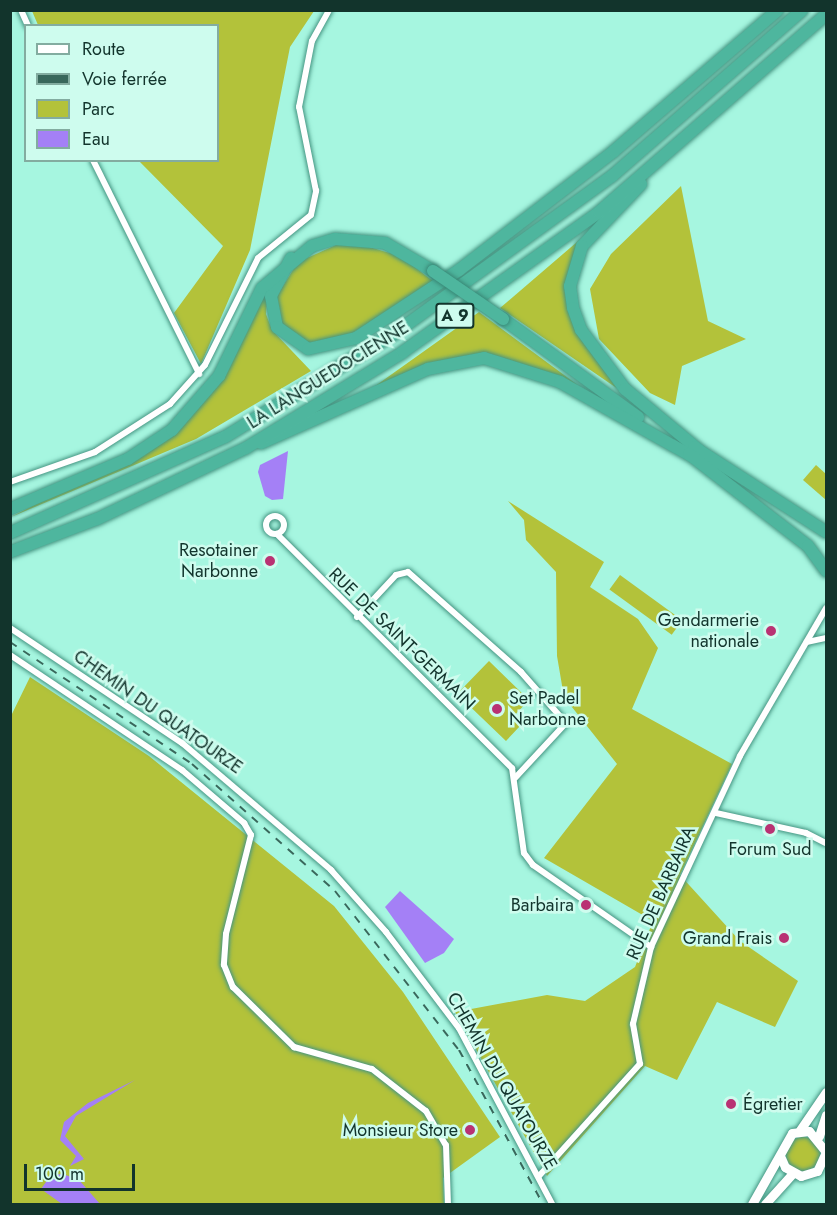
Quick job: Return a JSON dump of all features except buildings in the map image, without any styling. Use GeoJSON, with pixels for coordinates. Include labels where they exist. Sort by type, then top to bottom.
{"type":"FeatureCollection","features":[{"type":"Feature","properties":{"kind":"highway"},"geometry":{"type":"LineString","coordinates":[[291,258],[271,296],[277,327],[308,349],[356,338],[459,270],[614,151],[778,10]]}},
{"type":"Feature","properties":{"kind":"highway","name":"LA LANGUEDOCIENNE"},"geometry":{"type":"LineString","coordinates":[[10,533],[225,437],[396,333],[612,176],[802,10]]}},
{"type":"Feature","properties":{"kind":"highway","name":"LA LANGUEDOCIENNE"},"geometry":{"type":"LineString","coordinates":[[10,552],[97,519],[246,448],[468,308],[653,168],[826,15]]}},
{"type":"Feature","properties":{"kind":"highway"},"geometry":{"type":"LineString","coordinates":[[653,168],[582,246],[570,286],[573,308],[587,340],[625,389],[697,454],[808,546],[826,571]]}},
{"type":"Feature","properties":{"kind":"highway"},"geometry":{"type":"LineString","coordinates":[[10,509],[128,459],[172,430],[219,376],[262,288],[291,258],[335,239],[360,238],[403,250],[618,402],[697,454],[826,532]]}},
{"type":"Feature","properties":{"kind":"highway"},"geometry":{"type":"LineString","coordinates":[[246,448],[282,438],[428,369],[484,358],[539,373],[697,454]]}},
{"type":"Feature","properties":{"kind":"main road"},"geometry":{"type":"LineString","coordinates":[[752,1204],[780,1156],[787,1137],[800,1130],[826,1092]]}},
{"type":"Feature","properties":{"kind":"main road"},"geometry":{"type":"LineString","coordinates":[[780,1156],[793,1173],[812,1174],[824,1167],[826,1152],[819,1136],[826,1115]]}},
{"type":"Feature","properties":{"kind":"main road"},"geometry":{"type":"LineString","coordinates":[[800,1130],[819,1136]]}},
{"type":"Feature","properties":{"kind":"main road"},"geometry":{"type":"LineString","coordinates":[[765,1204],[793,1173]]}},
{"type":"Feature","properties":{"kind":"street"},"geometry":{"type":"LineString","coordinates":[[21,10],[27,24]]}},
{"type":"Feature","properties":{"kind":"street"},"geometry":{"type":"LineString","coordinates":[[10,482],[95,452],[137,428],[199,374],[258,258],[311,215],[315,204],[299,107],[312,41],[329,10]]}},
{"type":"Feature","properties":{"kind":"street"},"geometry":{"type":"LineString","coordinates":[[94,162],[199,374]]}},
{"type":"Feature","properties":{"kind":"street","name":"RUE DE SAINT-GERMAIN"},"geometry":{"type":"LineString","coordinates":[[277,534],[357,616],[506,760],[515,778],[524,853],[533,865],[651,947]]}},
{"type":"Feature","properties":{"kind":"street"},"geometry":{"type":"LineString","coordinates":[[357,616],[396,575],[408,572],[521,672],[566,723],[515,778]]}},
{"type":"Feature","properties":{"kind":"street","name":"RUE DE BARBAIRA"},"geometry":{"type":"LineString","coordinates":[[539,1176],[640,1064],[633,1024],[651,947],[716,813],[740,756],[826,608]]}},
{"type":"Feature","properties":{"kind":"street","name":"CHEMIN DU QUATOURZE"},"geometry":{"type":"LineString","coordinates":[[10,628],[182,743],[330,870],[386,932],[459,1028],[552,1204]]}},
{"type":"Feature","properties":{"kind":"street"},"geometry":{"type":"LineString","coordinates":[[807,642],[826,638]]}},
{"type":"Feature","properties":{"kind":"street"},"geometry":{"type":"LineString","coordinates":[[10,656],[182,770],[244,823],[251,835],[226,934],[224,966],[233,987],[294,1047],[372,1069],[426,1111],[446,1145],[448,1204]]}},
{"type":"Feature","properties":{"kind":"street"},"geometry":{"type":"LineString","coordinates":[[716,813],[806,833],[826,843]]}},
{"type":"Feature","properties":{"kind":"green space"},"geometry":{"type":"Polygon","coordinates":[[[32,11],[314,11],[290,47],[250,250],[201,364],[174,313],[223,246],[140,162],[219,162],[219,24],[38,24],[32,11]]]}},
{"type":"Feature","properties":{"kind":"green space"},"geometry":{"type":"Polygon","coordinates":[[[681,186],[708,321],[746,339],[682,366],[675,405],[650,393],[599,339],[590,289],[611,254],[681,186]]]}},
{"type":"Feature","properties":{"kind":"green space"},"geometry":{"type":"Polygon","coordinates":[[[584,236],[569,309],[618,389],[500,308],[584,236]]]}},
{"type":"Feature","properties":{"kind":"green space"},"geometry":{"type":"Polygon","coordinates":[[[359,244],[400,256],[433,281],[354,334],[309,344],[281,325],[276,297],[298,262],[336,245],[359,244]]]}},
{"type":"Feature","properties":{"kind":"green space"},"geometry":{"type":"Polygon","coordinates":[[[268,285],[266,314],[272,330],[311,371],[196,439],[11,517],[174,433],[222,378],[268,285]]]}},
{"type":"Feature","properties":{"kind":"green space"},"geometry":{"type":"Polygon","coordinates":[[[479,312],[579,386],[497,356],[371,389],[479,312]]]}},
{"type":"Feature","properties":{"kind":"green space"},"geometry":{"type":"Polygon","coordinates":[[[816,465],[826,474],[826,500],[803,480],[816,465]]]}},
{"type":"Feature","properties":{"kind":"green space"},"geometry":{"type":"Polygon","coordinates":[[[508,501],[604,562],[590,587],[638,619],[658,648],[632,709],[732,764],[680,875],[740,941],[798,981],[775,1027],[717,1002],[677,1080],[645,1066],[547,1176],[455,1012],[547,995],[585,1001],[635,967],[653,921],[544,858],[617,764],[564,697],[557,656],[556,572],[526,540],[524,520],[508,501]]]}},
{"type":"Feature","properties":{"kind":"green space"},"geometry":{"type":"Polygon","coordinates":[[[620,575],[682,620],[672,635],[609,590],[620,575]]]}},
{"type":"Feature","properties":{"kind":"green space","name":"Set Padel Narbonne"},"geometry":{"type":"Polygon","coordinates":[[[489,661],[529,700],[512,718],[520,726],[506,741],[457,694],[489,661]]]}},
{"type":"Feature","properties":{"kind":"green space"},"geometry":{"type":"Polygon","coordinates":[[[30,677],[149,756],[334,906],[403,992],[500,1137],[443,1178],[444,1204],[11,1204],[10,718],[30,677]]]}},
{"type":"Feature","properties":{"kind":"green space"},"geometry":{"type":"Polygon","coordinates":[[[803,1137],[815,1142],[820,1154],[815,1166],[803,1171],[791,1166],[786,1154],[791,1142],[803,1137]]]}},
{"type":"Feature","properties":{"kind":"water"},"geometry":{"type":"Polygon","coordinates":[[[288,451],[283,499],[272,500],[265,496],[258,472],[260,465],[288,451]]]}},
{"type":"Feature","properties":{"kind":"water"},"geometry":{"type":"Polygon","coordinates":[[[400,891],[454,939],[444,953],[425,963],[385,907],[400,891]]]}},
{"type":"Feature","properties":{"kind":"water"},"geometry":{"type":"Polygon","coordinates":[[[135,1080],[76,1116],[65,1136],[84,1159],[70,1166],[76,1156],[60,1140],[64,1122],[88,1103],[135,1080]]]}},
{"type":"Feature","properties":{"kind":"water"},"geometry":{"type":"Polygon","coordinates":[[[63,1174],[79,1180],[100,1204],[62,1204],[41,1189],[51,1175],[63,1174]]]}},
{"type":"Feature","properties":{"kind":"railway"},"geometry":{"type":"LineString","coordinates":[[10,642],[192,764],[335,891],[459,1050],[543,1204]]}},
{"type":"Feature","properties":{"kind":"place","name":"Resotainer Narbonne"},"geometry":{"type":"Point","coordinates":[270,561]}},
{"type":"Feature","properties":{"kind":"place","name":"Gendarmerie nationale"},"geometry":{"type":"Point","coordinates":[771,631]}},
{"type":"Feature","properties":{"kind":"place","name":"Set Padel Narbonne"},"geometry":{"type":"Point","coordinates":[497,709]}},
{"type":"Feature","properties":{"kind":"place","name":"Forum Sud"},"geometry":{"type":"Point","coordinates":[770,829]}},
{"type":"Feature","properties":{"kind":"place","name":"Barbaira"},"geometry":{"type":"Point","coordinates":[586,905]}},
{"type":"Feature","properties":{"kind":"place","name":"Grand Frais"},"geometry":{"type":"Point","coordinates":[784,938]}},
{"type":"Feature","properties":{"kind":"place","name":"Égretier"},"geometry":{"type":"Point","coordinates":[731,1104]}},
{"type":"Feature","properties":{"kind":"place","name":"Monsieur Store"},"geometry":{"type":"Point","coordinates":[470,1130]}}]}
